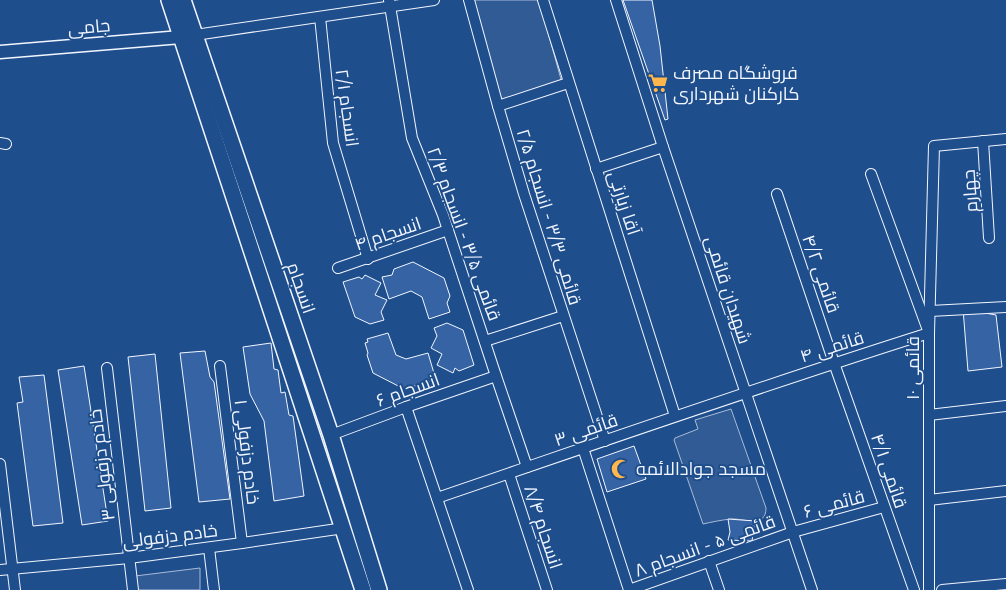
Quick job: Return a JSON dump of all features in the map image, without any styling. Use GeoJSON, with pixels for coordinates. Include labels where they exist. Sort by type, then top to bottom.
{"type":"FeatureCollection","features":[{"type":"Feature","properties":{"kind":"main road","name":"انسجام"},"geometry":{"type":"LineString","coordinates":[[169,0],[188,36],[331,435],[379,590]]}},
{"type":"Feature","properties":{"kind":"main road","name":"انسجام"},"geometry":{"type":"LineString","coordinates":[[183,0],[188,36],[364,590]]}},
{"type":"Feature","properties":{"kind":"street"},"geometry":{"type":"LineString","coordinates":[[188,36],[320,18],[389,3],[434,0]]}},
{"type":"Feature","properties":{"kind":"street","name":"قائمی ۳/۳ - انسجام ۲/۵"},"geometry":{"type":"LineString","coordinates":[[469,0],[524,194],[604,441]]}},
{"type":"Feature","properties":{"kind":"street","name":"آقا زیارتی"},"geometry":{"type":"LineString","coordinates":[[542,0],[675,416]]}},
{"type":"Feature","properties":{"kind":"street","name":"شهیدان قائمی"},"geometry":{"type":"LineString","coordinates":[[616,0],[663,147],[812,590]]}},
{"type":"Feature","properties":{"kind":"street","name":"قائمی ۳/۵ - انسجام ۲/۳"},"geometry":{"type":"LineString","coordinates":[[389,3],[412,138],[444,215],[527,467]]}},
{"type":"Feature","properties":{"kind":"street","name":"انسجام ۲/۱"},"geometry":{"type":"LineString","coordinates":[[320,18],[333,143],[368,259]]}},
{"type":"Feature","properties":{"kind":"street","name":"جامی"},"geometry":{"type":"LineString","coordinates":[[0,52],[188,36]]}},
{"type":"Feature","properties":{"kind":"street"},"geometry":{"type":"LineString","coordinates":[[498,106],[568,83]]}},
{"type":"Feature","properties":{"kind":"street"},"geometry":{"type":"LineString","coordinates":[[983,141],[1006,139]]}},
{"type":"Feature","properties":{"kind":"street","name":"قائمی ۱۰"},"geometry":{"type":"LineString","coordinates":[[929,590],[929,333],[934,146],[983,141]]}},
{"type":"Feature","properties":{"kind":"street","name":"چهارم"},"geometry":{"type":"LineString","coordinates":[[983,141],[989,238]]}},
{"type":"Feature","properties":{"kind":"street"},"geometry":{"type":"LineString","coordinates":[[596,168],[663,147]]}},
{"type":"Feature","properties":{"kind":"street"},"geometry":{"type":"LineString","coordinates":[[871,174],[929,333]]}},
{"type":"Feature","properties":{"kind":"street","name":"قائمی ۴/۲"},"geometry":{"type":"LineString","coordinates":[[777,194],[834,363]]}},
{"type":"Feature","properties":{"kind":"street","name":"انسجام ۴"},"geometry":{"type":"LineString","coordinates":[[338,268],[448,230]]}},
{"type":"Feature","properties":{"kind":"street"},"geometry":{"type":"LineString","coordinates":[[930,311],[1006,307]]}},
{"type":"Feature","properties":{"kind":"street"},"geometry":{"type":"LineString","coordinates":[[485,341],[563,316]]}},
{"type":"Feature","properties":{"kind":"street","name":"قائمی ۴"},"geometry":{"type":"LineString","coordinates":[[745,393],[929,333]]}},
{"type":"Feature","properties":{"kind":"street","name":"قائمی ۴/۱"},"geometry":{"type":"LineString","coordinates":[[834,363],[914,590]]}},
{"type":"Feature","properties":{"kind":"street","name":"خادم دزفولی ۱"},"geometry":{"type":"LineString","coordinates":[[220,366],[242,543]]}},
{"type":"Feature","properties":{"kind":"street","name":"خادم دزفولی ۳"},"geometry":{"type":"LineString","coordinates":[[107,368],[133,590]]}},
{"type":"Feature","properties":{"kind":"street","name":"انسجام ۶"},"geometry":{"type":"LineString","coordinates":[[331,435],[496,376]]}},
{"type":"Feature","properties":{"kind":"street","name":"قائمی ۳"},"geometry":{"type":"LineString","coordinates":[[437,498],[745,393]]}},
{"type":"Feature","properties":{"kind":"street"},"geometry":{"type":"LineString","coordinates":[[929,415],[1006,406]]}},
{"type":"Feature","properties":{"kind":"street"},"geometry":{"type":"LineString","coordinates":[[406,407],[468,590]]}},
{"type":"Feature","properties":{"kind":"street"},"geometry":{"type":"LineString","coordinates":[[583,448],[629,590]]}},
{"type":"Feature","properties":{"kind":"street"},"geometry":{"type":"LineString","coordinates":[[0,464],[15,590]]}},
{"type":"Feature","properties":{"kind":"street","name":"انسجام ۸/۴"},"geometry":{"type":"LineString","coordinates":[[509,474],[547,590]]}},
{"type":"Feature","properties":{"kind":"street"},"geometry":{"type":"LineString","coordinates":[[929,500],[1006,490]]}},
{"type":"Feature","properties":{"kind":"street","name":"قائمی ۶"},"geometry":{"type":"LineString","coordinates":[[793,532],[884,507]]}},
{"type":"Feature","properties":{"kind":"street","name":"خادم دزفولی"},"geometry":{"type":"LineString","coordinates":[[0,570],[129,558],[344,528]]}},
{"type":"Feature","properties":{"kind":"street","name":"قائمی ۵ - انسجام ۸"},"geometry":{"type":"LineString","coordinates":[[629,590],[793,532]]}},
{"type":"Feature","properties":{"kind":"street"},"geometry":{"type":"LineString","coordinates":[[209,548],[214,590]]}},
{"type":"Feature","properties":{"kind":"street"},"geometry":{"type":"LineString","coordinates":[[709,561],[719,590]]}},
{"type":"Feature","properties":{"kind":"street"},"geometry":{"type":"LineString","coordinates":[[942,590],[1006,584]]}},
{"type":"Feature","properties":{"kind":"shaded area"},"geometry":{"type":"Polygon","coordinates":[[[473,0],[539,0],[562,83],[501,100],[473,0]]]}},
{"type":"Feature","properties":{"kind":"shaded area"},"geometry":{"type":"Polygon","coordinates":[[[731,409],[766,508],[765,514],[762,518],[753,521],[731,519],[703,524],[674,440],[698,429],[695,420],[731,409]]]}},
{"type":"Feature","properties":{"kind":"shaded area"},"geometry":{"type":"Polygon","coordinates":[[[200,568],[200,590],[137,590],[135,576],[200,568]]]}},
{"type":"Feature","properties":{"kind":"building","name":"فروشگاه مصرف کارکنان شهرداری"},"geometry":{"type":"Polygon","coordinates":[[[623,0],[652,0],[660,46],[668,119],[665,120],[623,0]]]}},
{"type":"Feature","properties":{"kind":"building"},"geometry":{"type":"Polygon","coordinates":[[[413,262],[444,278],[450,296],[447,303],[450,312],[429,319],[422,297],[411,291],[389,299],[382,277],[392,275],[394,269],[413,262]]]}},
{"type":"Feature","properties":{"kind":"building"},"geometry":{"type":"Polygon","coordinates":[[[365,275],[381,283],[375,295],[387,300],[381,312],[384,320],[370,324],[355,317],[343,282],[359,277],[362,279],[365,275]]]}},
{"type":"Feature","properties":{"kind":"building"},"geometry":{"type":"Polygon","coordinates":[[[963,309],[996,315],[1002,367],[968,371],[963,309]]]}},
{"type":"Feature","properties":{"kind":"building"},"geometry":{"type":"Polygon","coordinates":[[[447,323],[463,330],[474,365],[459,371],[455,368],[453,373],[437,365],[442,354],[431,348],[437,336],[434,328],[447,323]]]}},
{"type":"Feature","properties":{"kind":"building"},"geometry":{"type":"Polygon","coordinates":[[[388,333],[396,355],[406,359],[428,353],[436,380],[404,389],[373,373],[365,343],[368,342],[367,339],[388,333]]]}},
{"type":"Feature","properties":{"kind":"building"},"geometry":{"type":"Polygon","coordinates":[[[271,343],[274,369],[278,370],[281,393],[285,392],[289,415],[293,416],[304,496],[274,501],[264,421],[250,394],[243,347],[271,343]]]}},
{"type":"Feature","properties":{"kind":"building"},"geometry":{"type":"Polygon","coordinates":[[[205,351],[210,377],[214,382],[230,499],[199,502],[180,353],[205,351]]]}},
{"type":"Feature","properties":{"kind":"building"},"geometry":{"type":"Polygon","coordinates":[[[155,354],[171,508],[145,511],[128,357],[155,354]]]}},
{"type":"Feature","properties":{"kind":"building"},"geometry":{"type":"Polygon","coordinates":[[[84,366],[108,521],[82,525],[58,370],[84,366]]]}},
{"type":"Feature","properties":{"kind":"building"},"geometry":{"type":"Polygon","coordinates":[[[44,375],[63,523],[33,526],[17,403],[23,402],[19,377],[44,375]]]}},
{"type":"Feature","properties":{"kind":"building","name":"مسجد جوادالائمه"},"geometry":{"type":"Polygon","coordinates":[[[634,446],[646,479],[607,492],[597,459],[634,446]]]}},
{"type":"Feature","properties":{"kind":"building"},"geometry":{"type":"Polygon","coordinates":[[[728,519],[755,521],[752,541],[728,540],[730,532],[728,519]]]}},
{"type":"Feature","properties":{"kind":"place","name":"فروشگاه مصرف کارکنان شهرداری"},"geometry":{"type":"Point","coordinates":[658,83]}},
{"type":"Feature","properties":{"kind":"place","name":"مسجد جوادالائمه"},"geometry":{"type":"Point","coordinates":[621,469]}}]}
